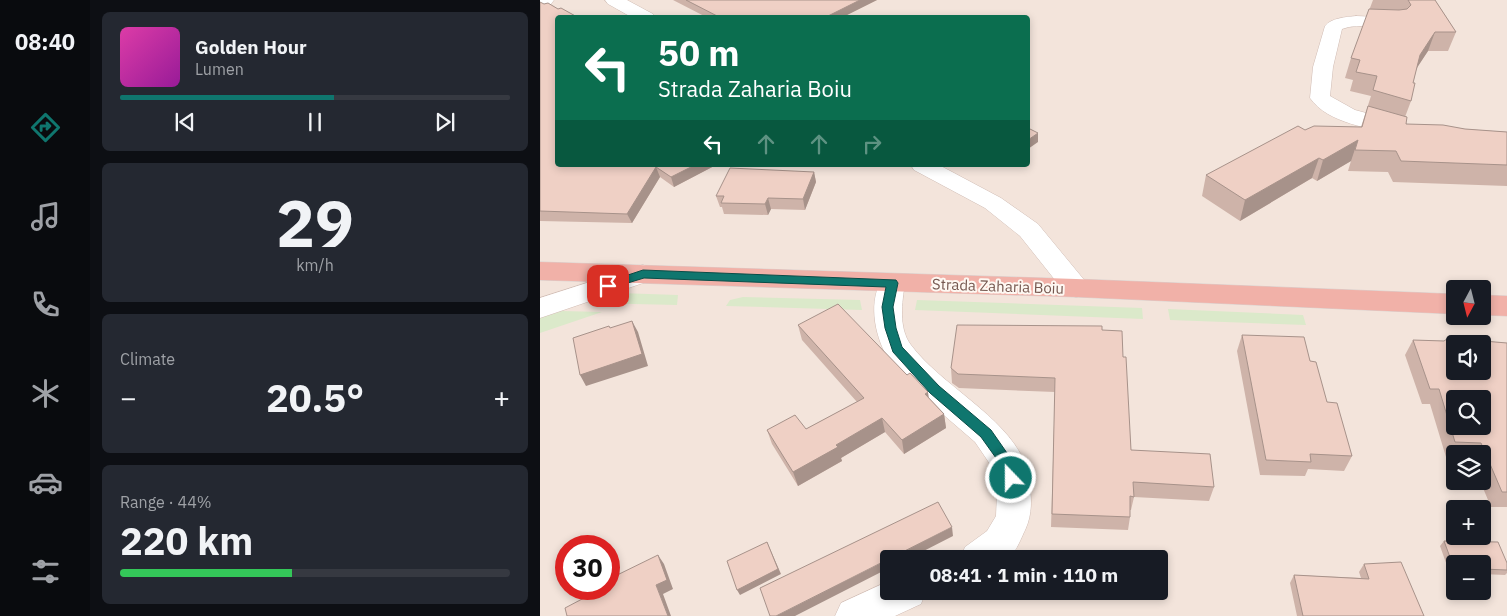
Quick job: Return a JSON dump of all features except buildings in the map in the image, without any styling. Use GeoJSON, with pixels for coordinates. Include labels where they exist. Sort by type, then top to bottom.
{"type":"FeatureCollection","features":[{"type":"Feature","properties":{"kind":"highway","name":"Strada Zaharia Boiu"},"geometry":{"type":"LineString","coordinates":[[540,271],[1076,288],[1446,304]]}},
{"type":"Feature","properties":{"kind":"highway"},"geometry":{"type":"LineString","coordinates":[[1491,305],[1507,306]]}},
{"type":"Feature","properties":{"kind":"street"},"geometry":{"type":"LineString","coordinates":[[540,2],[545,0]]}},
{"type":"Feature","properties":{"kind":"street"},"geometry":{"type":"LineString","coordinates":[[614,0],[641,15]]}},
{"type":"Feature","properties":{"kind":"street"},"geometry":{"type":"LineString","coordinates":[[1394,22],[1353,21],[1342,22],[1334,26],[1322,66],[1320,98],[1330,108],[1342,113],[1421,134]]}},
{"type":"Feature","properties":{"kind":"street"},"geometry":{"type":"LineString","coordinates":[[926,167],[993,203],[1029,230],[1076,288]]}},
{"type":"Feature","properties":{"kind":"street"},"geometry":{"type":"LineString","coordinates":[[540,308],[643,274]]}},
{"type":"Feature","properties":{"kind":"street"},"geometry":{"type":"LineString","coordinates":[[892,283],[888,307],[890,328],[897,349],[935,390],[986,433],[1008,463],[1014,493],[1013,518],[1000,542],[990,550]]}},
{"type":"Feature","properties":{"kind":"street"},"geometry":{"type":"LineString","coordinates":[[854,616],[889,600]]}},
{"type":"Feature","properties":{"kind":"shaded area"},"geometry":{"type":"Polygon","coordinates":[[[540,0],[1507,0],[1507,616],[540,616],[540,0]]]}},
{"type":"Feature","properties":{"kind":"green space"},"geometry":{"type":"Polygon","coordinates":[[[619,293],[678,295],[677,305],[589,303],[619,293]]]}},
{"type":"Feature","properties":{"kind":"green space"},"geometry":{"type":"Polygon","coordinates":[[[743,297],[860,300],[862,310],[726,306],[730,300],[743,297]]]}},
{"type":"Feature","properties":{"kind":"green space"},"geometry":{"type":"Polygon","coordinates":[[[917,300],[1142,308],[1143,319],[915,310],[917,300]]]}},
{"type":"Feature","properties":{"kind":"green space"},"geometry":{"type":"Polygon","coordinates":[[[1168,309],[1303,315],[1306,325],[1170,320],[1168,309]]]}},
{"type":"Feature","properties":{"kind":"green space"},"geometry":{"type":"Polygon","coordinates":[[[562,311],[602,312],[540,333],[540,318],[562,311]]]}},
{"type":"Feature","properties":{"kind":"route"},"geometry":{"type":"LineString","coordinates":[[608,286],[643,274],[892,283],[888,307],[890,328],[897,349],[935,390],[986,433],[1008,463],[1011,478]]}}]}
